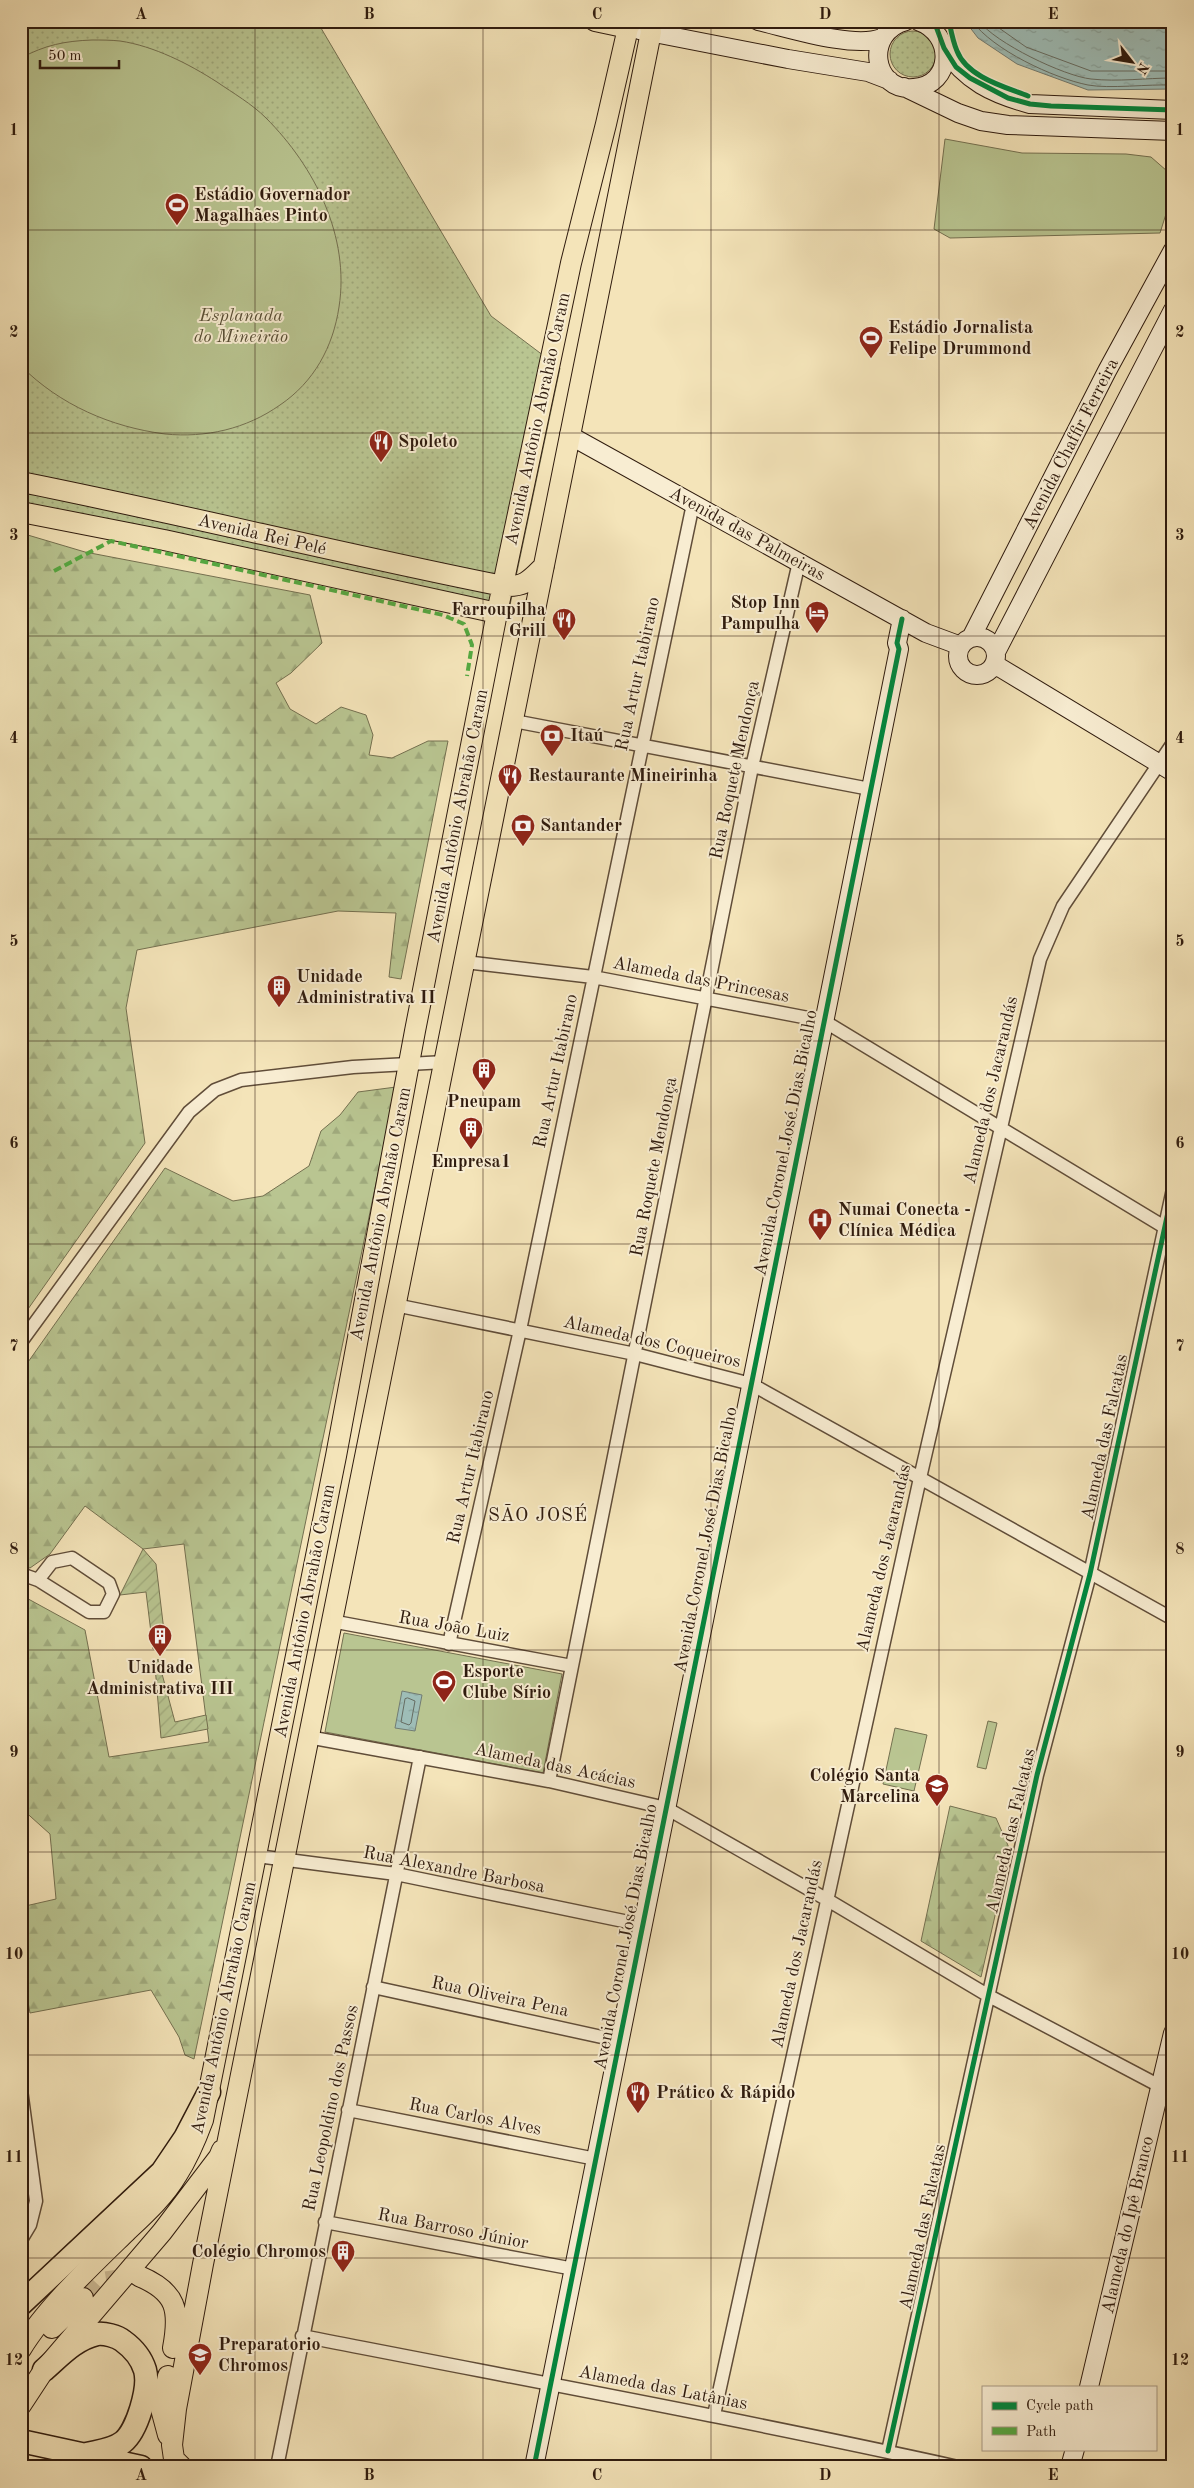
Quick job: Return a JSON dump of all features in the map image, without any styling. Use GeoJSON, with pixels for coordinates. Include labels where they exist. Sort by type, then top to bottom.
{"type":"FeatureCollection","features":[{"type":"Feature","properties":{"kind":"highway"},"geometry":{"type":"LineString","coordinates":[[21,2304],[162,2172],[185,2138],[209,2092]]}},
{"type":"Feature","properties":{"kind":"highway"},"geometry":{"type":"LineString","coordinates":[[44,2370],[78,2340],[100,2333],[119,2338],[136,2350],[146,2372],[145,2391],[138,2418],[131,2434],[112,2449],[87,2454]]}},
{"type":"Feature","properties":{"kind":"highway"},"geometry":{"type":"LineString","coordinates":[[21,2441],[141,2467]]}},
{"type":"Feature","properties":{"kind":"main road"},"geometry":{"type":"LineString","coordinates":[[595,21],[630,25]]}},
{"type":"Feature","properties":{"kind":"main road","name":"Avenida Antônio Abrahão Caram"},"geometry":{"type":"LineString","coordinates":[[21,2349],[32,2331],[99,2258],[145,2213],[177,2176],[192,2148],[203,2120],[336,1456],[409,1064],[497,613],[571,261],[630,25]]}},
{"type":"Feature","properties":{"kind":"main road","name":"Avenida Antônio Abrahão Caram"},"geometry":{"type":"LineString","coordinates":[[172,2445],[183,2366],[330,1621],[514,721],[650,27]]}},
{"type":"Feature","properties":{"kind":"main road"},"geometry":{"type":"LineString","coordinates":[[571,261],[603,266]]}},
{"type":"Feature","properties":{"kind":"main road"},"geometry":{"type":"LineString","coordinates":[[559,318],[591,322]]}},
{"type":"Feature","properties":{"kind":"main road","name":"Avenida Rei Pelé"},"geometry":{"type":"LineString","coordinates":[[21,482],[111,500],[368,559],[503,586],[514,587],[527,583],[544,566]]}},
{"type":"Feature","properties":{"kind":"main road"},"geometry":{"type":"LineString","coordinates":[[111,500],[164,540]]}},
{"type":"Feature","properties":{"kind":"main road","name":"Avenida Rei Pelé"},"geometry":{"type":"LineString","coordinates":[[21,512],[164,540],[497,613]]}},
{"type":"Feature","properties":{"kind":"main road"},"geometry":{"type":"LineString","coordinates":[[322,575],[368,559]]}},
{"type":"Feature","properties":{"kind":"main road"},"geometry":{"type":"LineString","coordinates":[[336,1456],[363,1462]]}},
{"type":"Feature","properties":{"kind":"main road","name":"Avenida Antônio Abrahão Caram"},"geometry":{"type":"LineString","coordinates":[[21,2405],[44,2370],[162,2232],[219,2157],[230,2127]]}},
{"type":"Feature","properties":{"kind":"main road"},"geometry":{"type":"LineString","coordinates":[[138,2276],[151,2282],[168,2295],[172,2301],[178,2322],[161,2409],[172,2445],[174,2460],[182,2467]]}},
{"type":"Feature","properties":{"kind":"main road"},"geometry":{"type":"LineString","coordinates":[[21,2361],[83,2298]]}},
{"type":"Feature","properties":{"kind":"street"},"geometry":{"type":"LineString","coordinates":[[758,21],[854,42],[874,41],[882,38],[901,22]]}},
{"type":"Feature","properties":{"kind":"street"},"geometry":{"type":"LineString","coordinates":[[918,21],[935,30],[956,67],[970,78],[1008,98],[1030,104],[1173,110]]}},
{"type":"Feature","properties":{"kind":"street"},"geometry":{"type":"LineString","coordinates":[[882,38],[878,48],[878,60],[882,71],[896,84],[915,88],[934,79],[944,60],[942,43],[934,21]]}},
{"type":"Feature","properties":{"kind":"street"},"geometry":{"type":"LineString","coordinates":[[630,25],[650,27],[788,59],[868,72],[958,113],[981,121],[1008,125],[1173,130]]}},
{"type":"Feature","properties":{"kind":"street","name":"Avenida Chaffir Ferreira"},"geometry":{"type":"LineString","coordinates":[[964,649],[1040,506],[1107,371],[1173,250]]}},
{"type":"Feature","properties":{"kind":"street","name":"Avenida Chaffir Ferreira"},"geometry":{"type":"LineString","coordinates":[[992,663],[1172,315]]}},
{"type":"Feature","properties":{"kind":"street","name":"Avenida das Palmeiras"},"geometry":{"type":"LineString","coordinates":[[569,435],[905,622],[964,649]]}},
{"type":"Feature","properties":{"kind":"street","name":"Rua Artur Itabirano"},"geometry":{"type":"LineString","coordinates":[[450,1644],[520,1330],[641,744],[693,504]]}},
{"type":"Feature","properties":{"kind":"street","name":"Rua Roquete Mendonça"},"geometry":{"type":"LineString","coordinates":[[549,1781],[752,767],[799,562]]}},
{"type":"Feature","properties":{"kind":"street","name":"Avenida Coronel José Dias Bicalho"},"geometry":{"type":"LineString","coordinates":[[534,2467],[870,790],[898,649],[897,643],[905,622]]}},
{"type":"Feature","properties":{"kind":"street"},"geometry":{"type":"LineString","coordinates":[[977,637],[989,641],[992,663],[973,674],[967,672],[964,649],[977,637]]}},
{"type":"Feature","properties":{"kind":"street"},"geometry":{"type":"LineString","coordinates":[[992,663],[1165,768]]}},
{"type":"Feature","properties":{"kind":"street"},"geometry":{"type":"LineString","coordinates":[[514,721],[641,744],[870,790]]}},
{"type":"Feature","properties":{"kind":"street","name":"Alameda dos Jacarandás"},"geometry":{"type":"LineString","coordinates":[[714,2415],[920,1478],[1040,959],[1062,906],[1165,768],[1173,743]]}},
{"type":"Feature","properties":{"kind":"street","name":"Alameda das Princesas"},"geometry":{"type":"LineString","coordinates":[[465,962],[593,978],[824,1021],[1169,1230]]}},
{"type":"Feature","properties":{"kind":"street"},"geometry":{"type":"LineString","coordinates":[[21,1342],[189,1112],[215,1090],[241,1080],[352,1068],[444,1062]]}},
{"type":"Feature","properties":{"kind":"street","name":"Alameda das Falcatas"},"geometry":{"type":"LineString","coordinates":[[888,2451],[1037,1775],[1090,1574],[1169,1230],[1173,1189]]}},
{"type":"Feature","properties":{"kind":"street","name":"Alameda dos Coqueiros"},"geometry":{"type":"LineString","coordinates":[[395,1305],[634,1354],[751,1384],[1173,1619]]}},
{"type":"Feature","properties":{"kind":"street"},"geometry":{"type":"LineString","coordinates":[[21,1574],[38,1580],[89,1612],[104,1612],[113,1594],[109,1583],[105,1579],[72,1558],[52,1562],[38,1580]]}},
{"type":"Feature","properties":{"kind":"street","name":"Rua João Luiz"},"geometry":{"type":"LineString","coordinates":[[330,1621],[572,1666]]}},
{"type":"Feature","properties":{"kind":"street","name":"Alameda das Acácias"},"geometry":{"type":"LineString","coordinates":[[308,1737],[549,1781],[666,1808],[826,1899],[988,1996],[1167,2089]]}},
{"type":"Feature","properties":{"kind":"street","name":"Rua Leopoldino dos Passos"},"geometry":{"type":"LineString","coordinates":[[277,2467],[420,1757]]}},
{"type":"Feature","properties":{"kind":"street","name":"Rua Alexandre Barbosa"},"geometry":{"type":"LineString","coordinates":[[257,1856],[396,1874],[643,1925]]}},
{"type":"Feature","properties":{"kind":"street","name":"Rua Oliveira Pena"},"geometry":{"type":"LineString","coordinates":[[373,1987],[620,2041]]}},
{"type":"Feature","properties":{"kind":"street","name":"Alameda do Ipê Branco"},"geometry":{"type":"LineString","coordinates":[[1089,2386],[1167,2089],[1173,2033]]}},
{"type":"Feature","properties":{"kind":"street"},"geometry":{"type":"LineString","coordinates":[[21,2090],[36,2201],[30,2225],[21,2240]]}},
{"type":"Feature","properties":{"kind":"street","name":"Rua Carlos Alves"},"geometry":{"type":"LineString","coordinates":[[348,2110],[596,2159]]}},
{"type":"Feature","properties":{"kind":"street","name":"Rua Barroso Júnior"},"geometry":{"type":"LineString","coordinates":[[325,2222],[574,2269]]}},
{"type":"Feature","properties":{"kind":"street","name":"Alameda das Latânias"},"geometry":{"type":"LineString","coordinates":[[302,2336],[714,2415],[958,2467]]}},
{"type":"Feature","properties":{"kind":"street"},"geometry":{"type":"LineString","coordinates":[[1070,2467],[1074,2450]]}},
{"type":"Feature","properties":{"kind":"green space","name":"Esplanada do Mineirão"},"geometry":{"type":"Polygon","coordinates":[[[21,21],[318,23],[491,316],[560,368],[510,605],[21,508],[21,21]]]}},
{"type":"Feature","properties":{"kind":"green space"},"geometry":{"type":"Polygon","coordinates":[[[908,31],[918,31],[930,37],[935,45],[935,63],[930,71],[922,76],[908,77],[900,74],[893,67],[890,59],[890,49],[893,41],[900,34],[908,31]]]}},
{"type":"Feature","properties":{"kind":"green space","name":"Estádio Governador Magalhães Pinto"},"geometry":{"type":"Polygon","coordinates":[[[92,40],[133,43],[158,51],[195,69],[242,99],[261,113],[284,137],[314,181],[325,205],[334,229],[341,281],[336,322],[327,350],[303,386],[292,396],[267,413],[239,426],[210,433],[180,435],[145,431],[125,426],[106,420],[69,403],[36,380],[21,366],[21,58],[55,44],[92,40]]]}},
{"type":"Feature","properties":{"kind":"green space"},"geometry":{"type":"Polygon","coordinates":[[[945,139],[1022,153],[1126,154],[1151,157],[1167,171],[1173,181],[1172,195],[1160,233],[950,238],[934,229],[945,139]]]}},
{"type":"Feature","properties":{"kind":"green space"},"geometry":{"type":"Polygon","coordinates":[[[21,533],[85,552],[310,595],[322,643],[291,673],[276,683],[290,709],[316,724],[341,707],[366,715],[373,735],[369,755],[392,758],[428,741],[448,741],[401,979],[389,977],[396,913],[338,911],[137,950],[126,1008],[145,1143],[21,1319],[21,533]]]}},
{"type":"Feature","properties":{"kind":"green space"},"geometry":{"type":"Polygon","coordinates":[[[396,1087],[194,2059],[185,2055],[179,2037],[151,1990],[30,2013],[21,1963],[21,1907],[56,1899],[50,1834],[21,1808],[21,1595],[85,1630],[109,1757],[209,1742],[184,1544],[143,1549],[85,1506],[50,1554],[30,1568],[21,1565],[21,1372],[165,1168],[233,1201],[263,1196],[309,1166],[321,1131],[340,1115],[358,1092],[396,1087]]]}},
{"type":"Feature","properties":{"kind":"green space"},"geometry":{"type":"Polygon","coordinates":[[[143,1549],[156,1564],[166,1648],[153,1649],[146,1592],[120,1595],[143,1549]]]}},
{"type":"Feature","properties":{"kind":"green space","name":"Esporte Clube Sírio"},"geometry":{"type":"Polygon","coordinates":[[[344,1633],[562,1674],[543,1773],[325,1732],[344,1633]]]}},
{"type":"Feature","properties":{"kind":"green space"},"geometry":{"type":"Polygon","coordinates":[[[158,1659],[175,1722],[206,1715],[208,1729],[161,1738],[155,1666],[158,1659]]]}},
{"type":"Feature","properties":{"kind":"green space"},"geometry":{"type":"Polygon","coordinates":[[[988,1721],[997,1723],[986,1769],[977,1767],[988,1721]]]}},
{"type":"Feature","properties":{"kind":"green space"},"geometry":{"type":"Polygon","coordinates":[[[895,1728],[927,1735],[914,1791],[883,1784],[895,1728]]]}},
{"type":"Feature","properties":{"kind":"green space"},"geometry":{"type":"Polygon","coordinates":[[[950,1806],[996,1818],[1010,1850],[981,1977],[921,1941],[950,1806]]]}},
{"type":"Feature","properties":{"kind":"water"},"geometry":{"type":"Polygon","coordinates":[[[965,21],[1173,21],[1173,89],[1088,90],[1017,64],[978,38],[965,21]]]}},
{"type":"Feature","properties":{"kind":"water"},"geometry":{"type":"Polygon","coordinates":[[[402,1691],[422,1695],[415,1731],[395,1728],[402,1691]]]}},
{"type":"Feature","properties":{"kind":"tunnel"},"geometry":{"type":"LineString","coordinates":[[83,2298],[97,2283],[134,2277]]}},
{"type":"Feature","properties":{"kind":"marked path"},"geometry":{"type":"LineString","coordinates":[[54,571],[111,541],[443,615],[464,624],[472,645],[467,676]]}},
{"type":"Feature","properties":{"kind":"cycle path"},"geometry":{"type":"LineString","coordinates":[[934,21],[944,48],[956,67],[970,78],[1008,98],[1030,104],[1051,106],[1173,110]]}},
{"type":"Feature","properties":{"kind":"cycle path"},"geometry":{"type":"LineString","coordinates":[[949,21],[957,51],[969,68],[998,85],[1028,96]]}},
{"type":"Feature","properties":{"kind":"cycle path"},"geometry":{"type":"LineString","coordinates":[[534,2467],[899,649],[897,643],[902,619]]}},
{"type":"Feature","properties":{"kind":"cycle path"},"geometry":{"type":"LineString","coordinates":[[888,2451],[1037,1775],[1090,1574],[1173,1189]]}},
{"type":"Feature","properties":{"kind":"place","name":"Estádio Governador Magalhães Pinto"},"geometry":{"type":"Point","coordinates":[177,226]}},
{"type":"Feature","properties":{"kind":"place","name":"Estádio Jornalista Felipe Drummond"},"geometry":{"type":"Point","coordinates":[871,359]}},
{"type":"Feature","properties":{"kind":"place","name":"Spoleto"},"geometry":{"type":"Point","coordinates":[381,463]}},
{"type":"Feature","properties":{"kind":"place","name":"Stop Inn Pampulha"},"geometry":{"type":"Point","coordinates":[817,634]}},
{"type":"Feature","properties":{"kind":"place","name":"Farroupilha Grill"},"geometry":{"type":"Point","coordinates":[564,641]}},
{"type":"Feature","properties":{"kind":"place","name":"Itaú"},"geometry":{"type":"Point","coordinates":[552,757]}},
{"type":"Feature","properties":{"kind":"place","name":"Restaurante Mineirinha"},"geometry":{"type":"Point","coordinates":[510,797]}},
{"type":"Feature","properties":{"kind":"place","name":"Santander"},"geometry":{"type":"Point","coordinates":[523,847]}},
{"type":"Feature","properties":{"kind":"place","name":"Unidade Administrativa II"},"geometry":{"type":"Point","coordinates":[279,1008]}},
{"type":"Feature","properties":{"kind":"place","name":"Pneupam"},"geometry":{"type":"Point","coordinates":[484,1091]}},
{"type":"Feature","properties":{"kind":"place","name":"Empresa1"},"geometry":{"type":"Point","coordinates":[471,1150]}},
{"type":"Feature","properties":{"kind":"place","name":"Numai Conecta - Clínica Médica"},"geometry":{"type":"Point","coordinates":[820,1241]}},
{"type":"Feature","properties":{"kind":"place","name":"Unidade Administrativa III"},"geometry":{"type":"Point","coordinates":[160,1657]}},
{"type":"Feature","properties":{"kind":"place","name":"Esporte Clube Sírio"},"geometry":{"type":"Point","coordinates":[444,1703]}},
{"type":"Feature","properties":{"kind":"place","name":"Colégio Santa Marcelina"},"geometry":{"type":"Point","coordinates":[937,1807]}},
{"type":"Feature","properties":{"kind":"place","name":"Prático & Rápido"},"geometry":{"type":"Point","coordinates":[638,2114]}},
{"type":"Feature","properties":{"kind":"place","name":"Colégio Chromos"},"geometry":{"type":"Point","coordinates":[343,2273]}},
{"type":"Feature","properties":{"kind":"place","name":"Preparatorio Chromos"},"geometry":{"type":"Point","coordinates":[200,2376]}},
{"type":"Feature","properties":{"kind":"district","name":"SÃO JOSÉ"},"geometry":{"type":"Point","coordinates":[538,1516]}}]}
